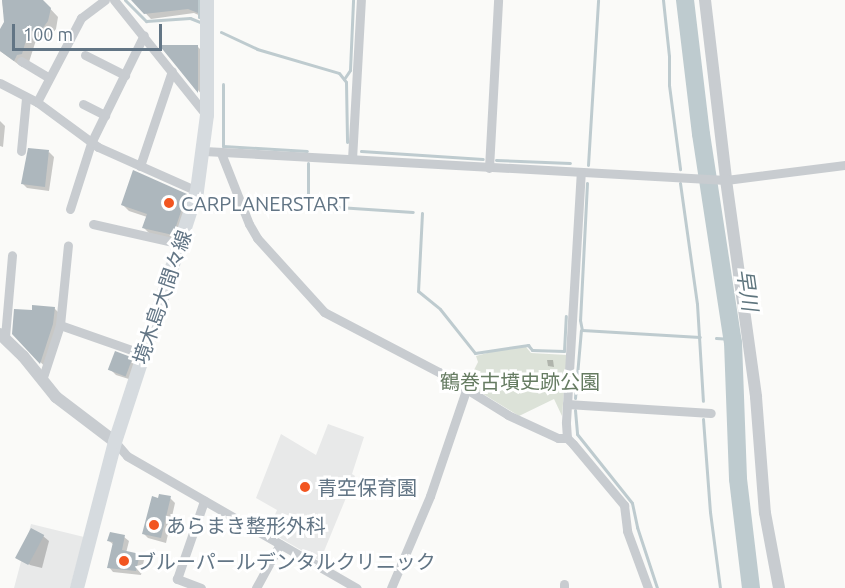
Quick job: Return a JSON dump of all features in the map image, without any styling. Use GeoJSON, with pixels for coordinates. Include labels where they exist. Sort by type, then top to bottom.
{"type":"FeatureCollection","features":[{"type":"Feature","properties":{"kind":"main road","name":"境木島大間々線"},"geometry":{"type":"LineString","coordinates":[[77,588],[115,442],[197,191],[207,115],[207,0]]}},
{"type":"Feature","properties":{"kind":"street"},"geometry":{"type":"LineString","coordinates":[[37,102],[48,77],[81,18],[105,0]]}},
{"type":"Feature","properties":{"kind":"street"},"geometry":{"type":"LineString","coordinates":[[114,0],[207,115]]}},
{"type":"Feature","properties":{"kind":"street"},"geometry":{"type":"LineString","coordinates":[[352,159],[361,0]]}},
{"type":"Feature","properties":{"kind":"street"},"geometry":{"type":"LineString","coordinates":[[489,168],[498,0]]}},
{"type":"Feature","properties":{"kind":"street"},"geometry":{"type":"LineString","coordinates":[[705,0],[724,179],[756,397],[765,513],[779,588]]}},
{"type":"Feature","properties":{"kind":"street"},"geometry":{"type":"LineString","coordinates":[[70,209],[91,144],[144,35]]}},
{"type":"Feature","properties":{"kind":"street"},"geometry":{"type":"LineString","coordinates":[[85,55],[125,75]]}},
{"type":"Feature","properties":{"kind":"street"},"geometry":{"type":"LineString","coordinates":[[21,61],[48,77]]}},
{"type":"Feature","properties":{"kind":"street"},"geometry":{"type":"LineString","coordinates":[[140,166],[172,71]]}},
{"type":"Feature","properties":{"kind":"street"},"geometry":{"type":"LineString","coordinates":[[0,83],[37,102],[91,144],[197,191]]}},
{"type":"Feature","properties":{"kind":"street"},"geometry":{"type":"LineString","coordinates":[[21,151],[26,98]]}},
{"type":"Feature","properties":{"kind":"street"},"geometry":{"type":"LineString","coordinates":[[83,104],[105,115]]}},
{"type":"Feature","properties":{"kind":"street"},"geometry":{"type":"LineString","coordinates":[[204,151],[724,179],[845,165]]}},
{"type":"Feature","properties":{"kind":"street"},"geometry":{"type":"LineString","coordinates":[[221,153],[249,225],[257,238],[324,312],[439,372],[518,420],[558,438],[567,438]]}},
{"type":"Feature","properties":{"kind":"street"},"geometry":{"type":"LineString","coordinates":[[580,173],[567,438],[624,505],[627,531],[648,588]]}},
{"type":"Feature","properties":{"kind":"street"},"geometry":{"type":"LineString","coordinates":[[93,225],[181,244]]}},
{"type":"Feature","properties":{"kind":"street"},"geometry":{"type":"LineString","coordinates":[[42,380],[60,325],[68,245]]}},
{"type":"Feature","properties":{"kind":"street"},"geometry":{"type":"LineString","coordinates":[[12,255],[2,336],[56,397],[115,442],[127,456],[357,588]]}},
{"type":"Feature","properties":{"kind":"street"},"geometry":{"type":"LineString","coordinates":[[60,325],[143,354]]}},
{"type":"Feature","properties":{"kind":"street"},"geometry":{"type":"LineString","coordinates":[[391,588],[430,496],[466,390]]}},
{"type":"Feature","properties":{"kind":"street"},"geometry":{"type":"LineString","coordinates":[[567,404],[711,413]]}},
{"type":"Feature","properties":{"kind":"street"},"geometry":{"type":"LineString","coordinates":[[201,588],[177,579],[204,501]]}},
{"type":"Feature","properties":{"kind":"street"},"geometry":{"type":"LineString","coordinates":[[256,588],[280,544]]}},
{"type":"Feature","properties":{"kind":"shaded area","name":"青空保育園"},"geometry":{"type":"Polygon","coordinates":[[[328,424],[364,437],[352,474],[355,476],[320,561],[268,531],[277,510],[256,498],[281,434],[316,455],[328,424]]]}},
{"type":"Feature","properties":{"kind":"shaded area"},"geometry":{"type":"Polygon","coordinates":[[[31,524],[84,537],[70,588],[14,588],[31,524]]]}},
{"type":"Feature","properties":{"kind":"green space","name":"鶴巻古墳史跡公園"},"geometry":{"type":"Polygon","coordinates":[[[526,347],[531,353],[567,355],[562,416],[554,399],[519,416],[467,384],[478,362],[476,356],[502,349],[526,347]]]}},
{"type":"Feature","properties":{"kind":"building"},"geometry":{"type":"Polygon","coordinates":[[[2,0],[43,0],[51,8],[48,21],[39,33],[29,30],[22,54],[17,55],[14,61],[0,51],[0,29],[4,22],[2,0]]]}},
{"type":"Feature","properties":{"kind":"building"},"geometry":{"type":"Polygon","coordinates":[[[131,0],[198,0],[198,13],[188,9],[144,14],[131,0]]]}},
{"type":"Feature","properties":{"kind":"building"},"geometry":{"type":"Polygon","coordinates":[[[159,45],[198,45],[198,93],[177,67],[159,45]]]}},
{"type":"Feature","properties":{"kind":"building"},"geometry":{"type":"Polygon","coordinates":[[[28,148],[49,150],[45,187],[21,184],[28,148]]]}},
{"type":"Feature","properties":{"kind":"building","name":"CARPLANERSTART"},"geometry":{"type":"Polygon","coordinates":[[[133,170],[187,194],[173,235],[142,228],[147,214],[121,205],[133,170]]]}},
{"type":"Feature","properties":{"kind":"building"},"geometry":{"type":"Polygon","coordinates":[[[32,305],[55,307],[53,324],[40,364],[12,334],[14,309],[32,310],[32,305]]]}},
{"type":"Feature","properties":{"kind":"building"},"geometry":{"type":"Polygon","coordinates":[[[115,351],[133,358],[126,376],[108,370],[115,351]]]}},
{"type":"Feature","properties":{"kind":"building","name":"あらまき整形外科"},"geometry":{"type":"Polygon","coordinates":[[[159,494],[171,496],[161,538],[142,534],[152,496],[158,498],[159,494]]]}},
{"type":"Feature","properties":{"kind":"building"},"geometry":{"type":"Polygon","coordinates":[[[31,528],[44,535],[28,565],[15,558],[31,528]]]}},
{"type":"Feature","properties":{"kind":"building","name":"ブルーパールデンタルクリニック"},"geometry":{"type":"Polygon","coordinates":[[[110,532],[125,535],[122,550],[140,554],[136,571],[107,568],[113,542],[107,541],[110,532]]]}},
{"type":"Feature","properties":{"kind":"waterway"},"geometry":{"type":"LineString","coordinates":[[125,0],[146,21],[190,18],[200,22]]}},
{"type":"Feature","properties":{"kind":"waterway"},"geometry":{"type":"LineString","coordinates":[[199,0],[199,17]]}},
{"type":"Feature","properties":{"kind":"waterway"},"geometry":{"type":"LineString","coordinates":[[344,79],[350,70],[353,0]]}},
{"type":"Feature","properties":{"kind":"waterway"},"geometry":{"type":"LineString","coordinates":[[588,165],[598,0]]}},
{"type":"Feature","properties":{"kind":"waterway"},"geometry":{"type":"LineString","coordinates":[[663,0],[669,56],[669,85],[680,169]]}},
{"type":"Feature","properties":{"kind":"waterway","name":"早川"},"geometry":{"type":"LineString","coordinates":[[685,0],[701,134],[733,342],[738,479],[751,588]]}},
{"type":"Feature","properties":{"kind":"waterway"},"geometry":{"type":"LineString","coordinates":[[221,32],[257,49],[339,73],[346,82],[347,142]]}},
{"type":"Feature","properties":{"kind":"waterway"},"geometry":{"type":"LineString","coordinates":[[223,84],[223,146],[307,151]]}},
{"type":"Feature","properties":{"kind":"waterway"},"geometry":{"type":"LineString","coordinates":[[361,151],[483,159]]}},
{"type":"Feature","properties":{"kind":"waterway"},"geometry":{"type":"LineString","coordinates":[[496,160],[570,163]]}},
{"type":"Feature","properties":{"kind":"waterway"},"geometry":{"type":"LineString","coordinates":[[308,163],[308,205],[413,212]]}},
{"type":"Feature","properties":{"kind":"waterway"},"geometry":{"type":"LineString","coordinates":[[587,183],[580,320],[582,330],[700,337]]}},
{"type":"Feature","properties":{"kind":"waterway"},"geometry":{"type":"LineString","coordinates":[[680,183],[697,304],[703,401]]}},
{"type":"Feature","properties":{"kind":"waterway"},"geometry":{"type":"LineString","coordinates":[[422,213],[418,291],[440,309],[475,353],[528,345],[532,350],[564,351],[566,316]]}},
{"type":"Feature","properties":{"kind":"waterway"},"geometry":{"type":"LineString","coordinates":[[575,398],[581,330]]}},
{"type":"Feature","properties":{"kind":"waterway"},"geometry":{"type":"LineString","coordinates":[[716,338],[732,339]]}},
{"type":"Feature","properties":{"kind":"waterway"},"geometry":{"type":"LineString","coordinates":[[575,410],[577,434],[632,503],[637,527],[657,588]]}},
{"type":"Feature","properties":{"kind":"waterway"},"geometry":{"type":"LineString","coordinates":[[703,419],[710,512],[720,588]]}},
{"type":"Feature","properties":{"kind":"place","name":"CARPLANERSTART"},"geometry":{"type":"Point","coordinates":[169,203]}},
{"type":"Feature","properties":{"kind":"place","name":"青空保育園"},"geometry":{"type":"Point","coordinates":[305,487]}},
{"type":"Feature","properties":{"kind":"place","name":"あらまき整形外科"},"geometry":{"type":"Point","coordinates":[154,525]}},
{"type":"Feature","properties":{"kind":"place","name":"ブルーパールデンタルクリニック"},"geometry":{"type":"Point","coordinates":[124,561]}}]}
